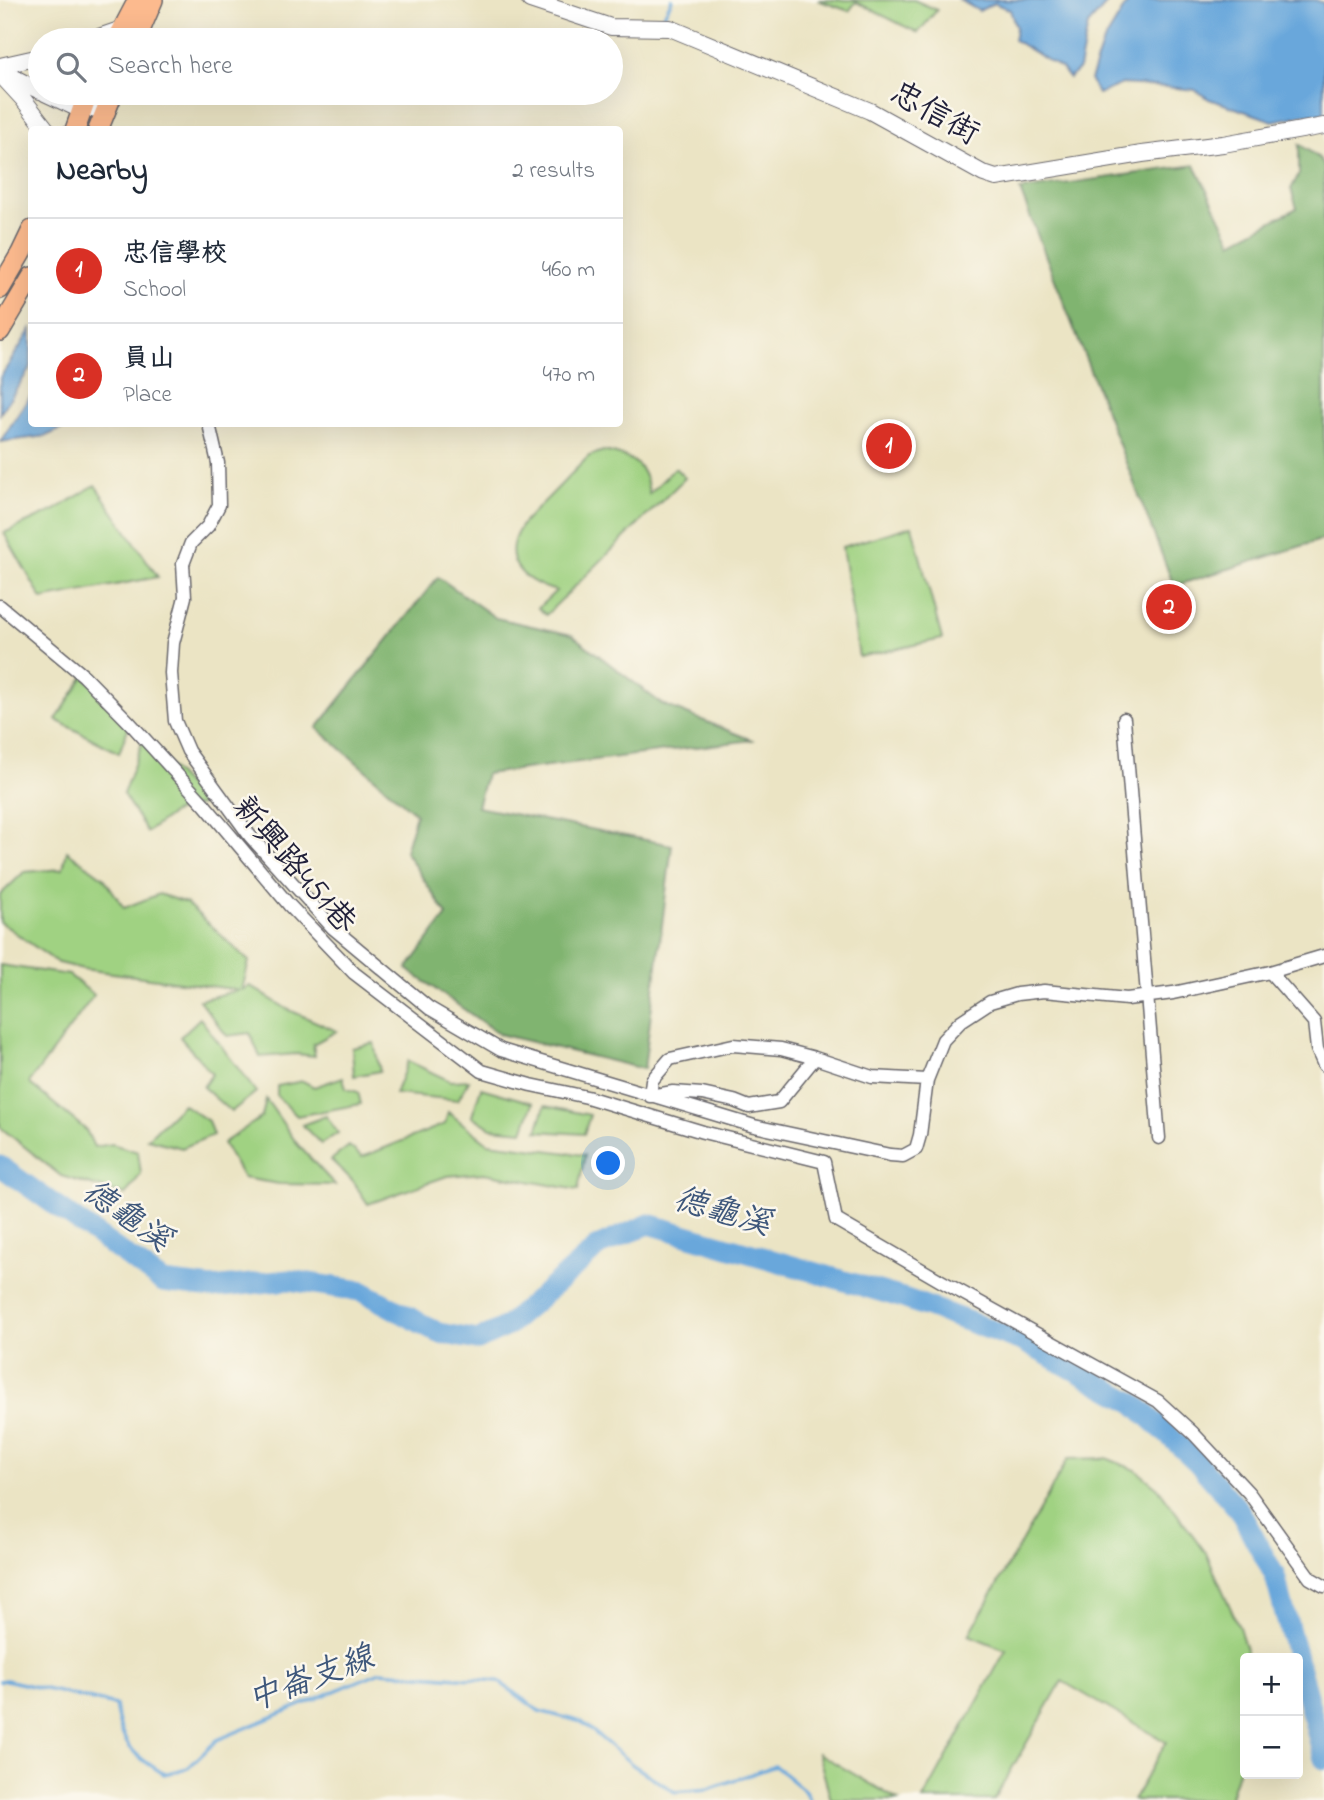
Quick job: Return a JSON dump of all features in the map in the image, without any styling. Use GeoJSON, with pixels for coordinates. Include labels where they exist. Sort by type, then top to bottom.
{"type":"FeatureCollection","features":[{"type":"Feature","properties":{"kind":"main road"},"geometry":{"type":"LineString","coordinates":[[129,28],[138,0]]}},
{"type":"Feature","properties":{"kind":"main road"},"geometry":{"type":"LineString","coordinates":[[132,28],[153,0]]}},
{"type":"Feature","properties":{"kind":"main road"},"geometry":{"type":"LineString","coordinates":[[76,126],[84,105]]}},
{"type":"Feature","properties":{"kind":"main road"},"geometry":{"type":"LineString","coordinates":[[99,126],[104,105]]}},
{"type":"Feature","properties":{"kind":"main road"},"geometry":{"type":"LineString","coordinates":[[0,289],[28,238]]}},
{"type":"Feature","properties":{"kind":"main road"},"geometry":{"type":"LineString","coordinates":[[0,331],[28,284]]}},
{"type":"Feature","properties":{"kind":"street","name":"忠信街"},"geometry":{"type":"LineString","coordinates":[[530,0],[611,27],[670,28],[870,111],[984,174],[996,178],[1324,126]]}},
{"type":"Feature","properties":{"kind":"street"},"geometry":{"type":"LineString","coordinates":[[0,69],[28,61]]}},
{"type":"Feature","properties":{"kind":"street"},"geometry":{"type":"LineString","coordinates":[[0,69],[28,69]]}},
{"type":"Feature","properties":{"kind":"street"},"geometry":{"type":"LineString","coordinates":[[0,69],[28,84]]}},
{"type":"Feature","properties":{"kind":"street"},"geometry":{"type":"LineString","coordinates":[[0,69],[44,126]]}},
{"type":"Feature","properties":{"kind":"street"},"geometry":{"type":"LineString","coordinates":[[209,427],[218,463],[219,505],[208,526],[191,543],[183,564],[185,597],[173,643],[171,673],[175,721],[188,751],[250,835],[333,928],[429,1008],[458,1028],[501,1050],[754,1126],[903,1156],[916,1149],[927,1080],[932,1063],[950,1031],[990,1002],[1017,994],[1044,991],[1128,999],[1173,993],[1270,972],[1324,956]]}},
{"type":"Feature","properties":{"kind":"street","name":"新興路451巷"},"geometry":{"type":"LineString","coordinates":[[0,606],[84,676],[130,723],[204,804],[289,905],[354,973],[482,1071],[587,1097],[703,1132],[824,1162],[836,1220],[1158,1401],[1193,1433],[1249,1493],[1310,1578],[1324,1586]]}},
{"type":"Feature","properties":{"kind":"street"},"geometry":{"type":"LineString","coordinates":[[1124,719],[1159,1138]]}},
{"type":"Feature","properties":{"kind":"street"},"geometry":{"type":"LineString","coordinates":[[1270,972],[1314,1022],[1317,1049],[1324,1065]]}},
{"type":"Feature","properties":{"kind":"street"},"geometry":{"type":"LineString","coordinates":[[650,1096],[652,1080],[670,1059],[733,1045],[781,1049],[872,1077],[927,1080]]}},
{"type":"Feature","properties":{"kind":"street"},"geometry":{"type":"LineString","coordinates":[[650,1096],[673,1092],[702,1094],[749,1107],[779,1102],[815,1058]]}},
{"type":"Feature","properties":{"kind":"green space"},"geometry":{"type":"Polygon","coordinates":[[[817,0],[914,0],[937,10],[918,33],[856,2],[849,11],[817,0]]]}},
{"type":"Feature","properties":{"kind":"green space"},"geometry":{"type":"Polygon","coordinates":[[[1299,144],[1319,158],[1324,166],[1324,539],[1174,586],[1020,190],[1195,165],[1232,242],[1297,208],[1291,189],[1299,174],[1299,144]]]}},
{"type":"Feature","properties":{"kind":"green space"},"geometry":{"type":"Polygon","coordinates":[[[603,451],[636,463],[645,475],[649,494],[675,468],[685,478],[546,615],[538,608],[556,591],[534,582],[519,569],[512,551],[514,540],[527,518],[589,456],[603,451]]]}},
{"type":"Feature","properties":{"kind":"green space"},"geometry":{"type":"Polygon","coordinates":[[[95,485],[158,577],[42,599],[4,533],[55,510],[95,485]]]}},
{"type":"Feature","properties":{"kind":"green space"},"geometry":{"type":"Polygon","coordinates":[[[912,526],[942,639],[859,657],[842,547],[912,526]]]}},
{"type":"Feature","properties":{"kind":"green space"},"geometry":{"type":"Polygon","coordinates":[[[438,577],[496,618],[572,635],[662,704],[752,740],[486,774],[477,807],[672,845],[644,1069],[499,1034],[407,969],[447,915],[405,851],[416,814],[317,728],[438,577]]]}},
{"type":"Feature","properties":{"kind":"green space"},"geometry":{"type":"Polygon","coordinates":[[[84,676],[130,723],[119,753],[56,720],[84,676]]]}},
{"type":"Feature","properties":{"kind":"green space"},"geometry":{"type":"Polygon","coordinates":[[[144,738],[204,804],[173,813],[147,832],[123,794],[144,738]]]}},
{"type":"Feature","properties":{"kind":"green space"},"geometry":{"type":"Polygon","coordinates":[[[67,851],[104,878],[124,908],[159,894],[186,903],[249,961],[242,990],[250,986],[287,1009],[337,1031],[313,1044],[315,1056],[296,1054],[260,1057],[250,1033],[227,1036],[199,1000],[239,990],[83,969],[58,963],[0,922],[0,895],[24,872],[63,869],[67,851]]]}},
{"type":"Feature","properties":{"kind":"green space"},"geometry":{"type":"Polygon","coordinates":[[[0,965],[69,975],[94,995],[29,1083],[86,1130],[94,1147],[112,1144],[138,1152],[141,1174],[125,1195],[61,1176],[0,1127],[0,965]]]}},
{"type":"Feature","properties":{"kind":"green space"},"geometry":{"type":"Polygon","coordinates":[[[200,1018],[256,1092],[231,1112],[203,1087],[212,1074],[180,1037],[200,1018]]]}},
{"type":"Feature","properties":{"kind":"green space"},"geometry":{"type":"Polygon","coordinates":[[[374,1043],[380,1071],[354,1076],[352,1048],[374,1043]]]}},
{"type":"Feature","properties":{"kind":"green space"},"geometry":{"type":"Polygon","coordinates":[[[408,1061],[450,1081],[469,1080],[458,1100],[395,1094],[408,1061]]]}},
{"type":"Feature","properties":{"kind":"green space"},"geometry":{"type":"Polygon","coordinates":[[[343,1077],[346,1089],[358,1092],[361,1104],[297,1116],[277,1096],[277,1086],[303,1081],[314,1087],[343,1077]]]}},
{"type":"Feature","properties":{"kind":"green space"},"geometry":{"type":"Polygon","coordinates":[[[481,1088],[533,1103],[523,1131],[491,1128],[472,1116],[481,1088]]]}},
{"type":"Feature","properties":{"kind":"green space"},"geometry":{"type":"Polygon","coordinates":[[[266,1099],[298,1145],[335,1185],[279,1184],[243,1178],[223,1143],[262,1117],[266,1099]]]}},
{"type":"Feature","properties":{"kind":"green space"},"geometry":{"type":"Polygon","coordinates":[[[183,1104],[208,1121],[213,1135],[182,1148],[147,1139],[183,1104]]]}},
{"type":"Feature","properties":{"kind":"green space"},"geometry":{"type":"Polygon","coordinates":[[[545,1106],[590,1115],[584,1134],[537,1131],[545,1106]]]}},
{"type":"Feature","properties":{"kind":"green space"},"geometry":{"type":"Polygon","coordinates":[[[448,1112],[488,1143],[585,1155],[578,1190],[484,1173],[447,1176],[368,1204],[352,1180],[331,1160],[349,1146],[362,1157],[445,1124],[448,1112]]]}},
{"type":"Feature","properties":{"kind":"green space"},"geometry":{"type":"Polygon","coordinates":[[[326,1116],[338,1133],[321,1144],[302,1125],[326,1116]]]}},
{"type":"Feature","properties":{"kind":"green space"},"geometry":{"type":"Polygon","coordinates":[[[1106,1458],[1136,1470],[1158,1488],[1206,1553],[1239,1627],[1246,1650],[1246,1653],[1240,1653],[1240,1765],[1229,1800],[1133,1800],[1166,1742],[1062,1681],[994,1800],[923,1800],[1006,1650],[969,1635],[1068,1459],[1106,1458]]]}},
{"type":"Feature","properties":{"kind":"green space"},"geometry":{"type":"Polygon","coordinates":[[[818,1753],[898,1800],[831,1800],[818,1753]]]}},
{"type":"Feature","properties":{"kind":"water"},"geometry":{"type":"Polygon","coordinates":[[[960,0],[1110,0],[1088,25],[1079,69],[1069,78],[1062,69],[1014,40],[1016,28],[1010,10],[994,3],[979,11],[960,0]]]}},
{"type":"Feature","properties":{"kind":"water"},"geometry":{"type":"Polygon","coordinates":[[[1129,0],[1315,0],[1324,3],[1324,114],[1273,121],[1209,99],[1195,90],[1166,87],[1122,84],[1098,94],[1090,80],[1102,45],[1129,0]]]}},
{"type":"Feature","properties":{"kind":"water"},"geometry":{"type":"Polygon","coordinates":[[[28,334],[28,372],[0,414],[0,378],[28,334]]]}},
{"type":"Feature","properties":{"kind":"water"},"geometry":{"type":"Polygon","coordinates":[[[28,400],[28,427],[66,427],[46,436],[0,442],[28,400]]]}},
{"type":"Feature","properties":{"kind":"waterway"},"geometry":{"type":"LineString","coordinates":[[663,17],[672,0]]}},
{"type":"Feature","properties":{"kind":"waterway","name":"德龜溪"},"geometry":{"type":"LineString","coordinates":[[0,1166],[163,1282],[212,1288],[289,1280],[361,1291],[439,1333],[478,1340],[507,1326],[599,1246],[649,1224],[903,1298],[1022,1341],[1134,1403],[1197,1462],[1239,1510],[1275,1576],[1296,1653]]}},
{"type":"Feature","properties":{"kind":"waterway","name":"中崙支線"},"geometry":{"type":"LineString","coordinates":[[0,1681],[6,1680],[115,1705],[121,1730],[130,1747],[164,1774],[188,1768],[217,1740],[380,1672],[498,1681],[539,1711],[582,1722],[633,1765],[675,1792],[708,1789],[775,1766],[803,1789],[810,1800]]}},
{"type":"Feature","properties":{"kind":"waterway","name":"德龜溪"},"geometry":{"type":"LineString","coordinates":[[1303,1681],[1324,1759]]}},
{"type":"Feature","properties":{"kind":"place","name":"忠信學校"},"geometry":{"type":"Point","coordinates":[889,446]}},
{"type":"Feature","properties":{"kind":"place","name":"員山"},"geometry":{"type":"Point","coordinates":[1169,607]}}]}
